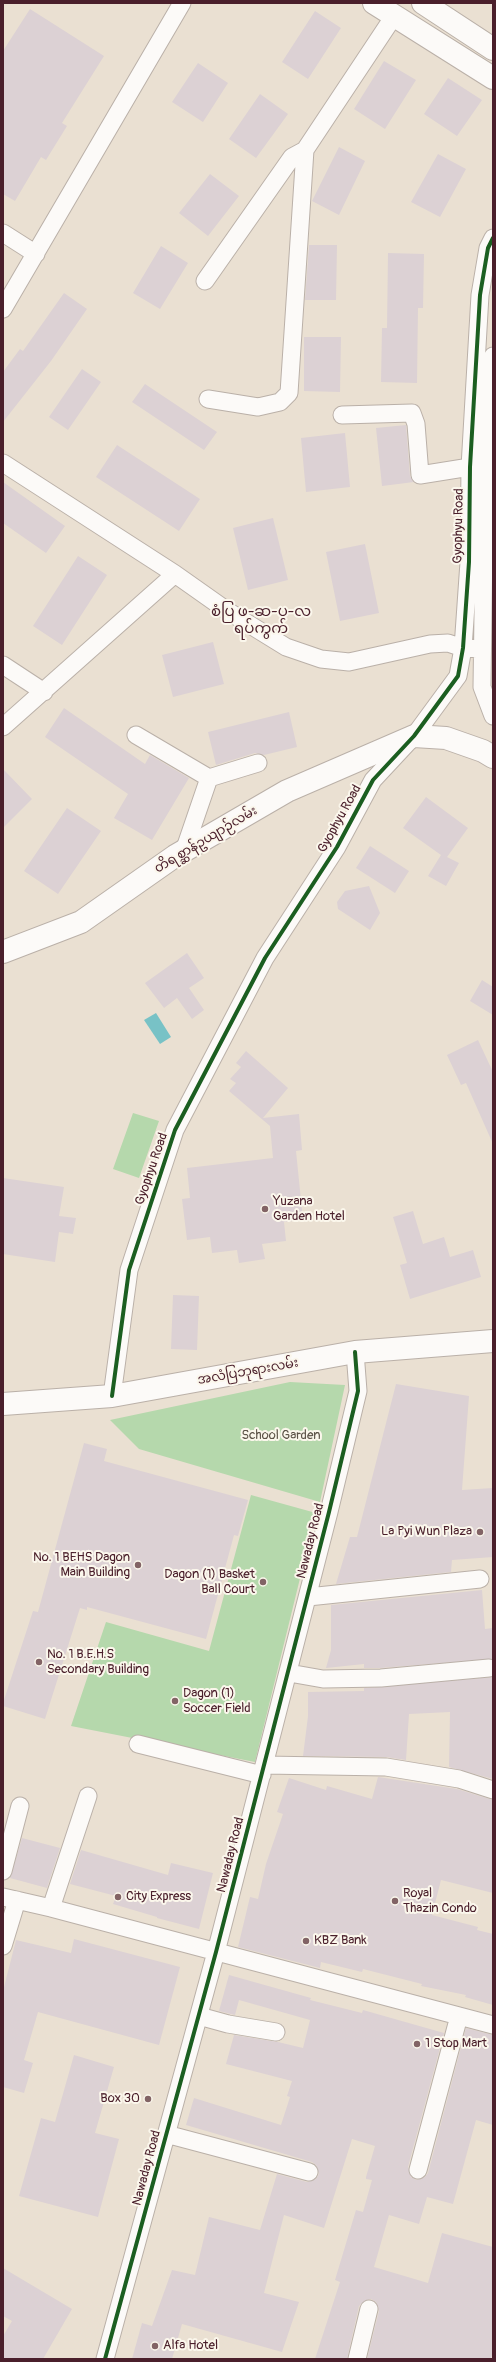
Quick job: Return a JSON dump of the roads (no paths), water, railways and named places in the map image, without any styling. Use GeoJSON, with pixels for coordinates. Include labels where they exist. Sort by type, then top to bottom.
{"type":"FeatureCollection","features":[{"type":"Feature","properties":{"kind":"main road"},"geometry":{"type":"LineString","coordinates":[[374,3],[493,78]]}},
{"type":"Feature","properties":{"kind":"main road"},"geometry":{"type":"LineString","coordinates":[[423,3],[493,49]]}},
{"type":"Feature","properties":{"kind":"main road"},"geometry":{"type":"LineString","coordinates":[[414,736],[446,738],[483,751],[493,757]]}},
{"type":"Feature","properties":{"kind":"main road","name":"တိရစ္ဆာန်ဥယျာဉ်လမ်း"},"geometry":{"type":"LineString","coordinates":[[3,952],[81,922],[184,851],[287,792],[414,736]]}},
{"type":"Feature","properties":{"kind":"main road","name":"အလံပြဘုရားလမ်း"},"geometry":{"type":"LineString","coordinates":[[3,1404],[112,1396],[355,1352],[493,1341]]}},
{"type":"Feature","properties":{"kind":"street"},"geometry":{"type":"LineString","coordinates":[[3,309],[182,3]]}},
{"type":"Feature","properties":{"kind":"street"},"geometry":{"type":"LineString","coordinates":[[205,281],[292,157],[305,150],[394,16]]}},
{"type":"Feature","properties":{"kind":"street"},"geometry":{"type":"LineString","coordinates":[[208,399],[258,407],[280,402],[289,393],[305,150]]}},
{"type":"Feature","properties":{"kind":"street"},"geometry":{"type":"LineString","coordinates":[[3,234],[36,254]]}},
{"type":"Feature","properties":{"kind":"street","name":"Gyophyu Road"},"geometry":{"type":"LineString","coordinates":[[112,1396],[128,1270],[176,1130],[265,958],[337,847],[373,780],[414,736],[458,676],[463,648],[469,562],[470,467],[480,295],[488,248],[493,238]]}},
{"type":"Feature","properties":{"kind":"street","name":"Gyophyu Road"},"geometry":{"type":"LineString","coordinates":[[493,356],[485,468],[482,648],[482,687],[493,716]]}},
{"type":"Feature","properties":{"kind":"street"},"geometry":{"type":"LineString","coordinates":[[342,415],[412,413],[416,424],[420,475],[470,467]]}},
{"type":"Feature","properties":{"kind":"street"},"geometry":{"type":"LineString","coordinates":[[3,463],[175,574],[226,610],[286,647],[321,659],[349,662],[430,644],[448,643],[463,648],[482,648]]}},
{"type":"Feature","properties":{"kind":"street"},"geometry":{"type":"LineString","coordinates":[[3,727],[175,574]]}},
{"type":"Feature","properties":{"kind":"street"},"geometry":{"type":"LineString","coordinates":[[3,665],[44,692]]}},
{"type":"Feature","properties":{"kind":"street"},"geometry":{"type":"LineString","coordinates":[[136,735],[209,778],[258,763]]}},
{"type":"Feature","properties":{"kind":"street"},"geometry":{"type":"LineString","coordinates":[[184,851],[209,778]]}},
{"type":"Feature","properties":{"kind":"street","name":"Nawaday Road"},"geometry":{"type":"LineString","coordinates":[[105,2359],[199,2016],[308,1597],[358,1390],[355,1352]]}},
{"type":"Feature","properties":{"kind":"street"},"geometry":{"type":"LineString","coordinates":[[308,1597],[480,1579]]}},
{"type":"Feature","properties":{"kind":"street"},"geometry":{"type":"LineString","coordinates":[[289,1673],[323,1678],[380,1678],[489,1668]]}},
{"type":"Feature","properties":{"kind":"street"},"geometry":{"type":"LineString","coordinates":[[138,1744],[263,1770],[386,1767],[459,1779],[493,1790]]}},
{"type":"Feature","properties":{"kind":"street"},"geometry":{"type":"LineString","coordinates":[[51,1908],[88,1796]]}},
{"type":"Feature","properties":{"kind":"street"},"geometry":{"type":"LineString","coordinates":[[3,1871],[20,1806]]}},
{"type":"Feature","properties":{"kind":"street"},"geometry":{"type":"LineString","coordinates":[[3,1946],[10,1899],[51,1908],[493,2025]]}},
{"type":"Feature","properties":{"kind":"street"},"geometry":{"type":"LineString","coordinates":[[199,2016],[228,2024],[276,2032]]}},
{"type":"Feature","properties":{"kind":"street"},"geometry":{"type":"LineString","coordinates":[[418,2170],[459,2016]]}},
{"type":"Feature","properties":{"kind":"street"},"geometry":{"type":"LineString","coordinates":[[166,2134],[310,2172]]}},
{"type":"Feature","properties":{"kind":"street"},"geometry":{"type":"LineString","coordinates":[[357,2359],[369,2309]]}},
{"type":"Feature","properties":{"kind":"water"},"geometry":{"type":"Polygon","coordinates":[[[156,1013],[171,1037],[160,1044],[144,1020],[156,1013]]]}},
{"type":"Feature","properties":{"kind":"place","name":"Yuzana Garden Hotel"},"geometry":{"type":"Point","coordinates":[265,1209]}},
{"type":"Feature","properties":{"kind":"place","name":"La Pyi Wun Plaza"},"geometry":{"type":"Point","coordinates":[480,1532]}},
{"type":"Feature","properties":{"kind":"place","name":"No. 1 BEHS Dagon Main Building"},"geometry":{"type":"Point","coordinates":[138,1565]}},
{"type":"Feature","properties":{"kind":"place","name":"Dagon (1) Basket Ball Court"},"geometry":{"type":"Point","coordinates":[263,1582]}},
{"type":"Feature","properties":{"kind":"place","name":"No. 1 B.E.H.S Secondary Building"},"geometry":{"type":"Point","coordinates":[39,1662]}},
{"type":"Feature","properties":{"kind":"place","name":"Dagon (1) Soccer Field"},"geometry":{"type":"Point","coordinates":[175,1701]}},
{"type":"Feature","properties":{"kind":"place","name":"City Express"},"geometry":{"type":"Point","coordinates":[118,1897]}},
{"type":"Feature","properties":{"kind":"place","name":"Royal Thazin Condo"},"geometry":{"type":"Point","coordinates":[395,1901]}},
{"type":"Feature","properties":{"kind":"place","name":"KBZ Bank"},"geometry":{"type":"Point","coordinates":[306,1941]}},
{"type":"Feature","properties":{"kind":"place","name":"1 Stop Mart"},"geometry":{"type":"Point","coordinates":[417,2044]}},
{"type":"Feature","properties":{"kind":"place","name":"Box 30"},"geometry":{"type":"Point","coordinates":[148,2099]}},
{"type":"Feature","properties":{"kind":"place","name":"Alfa Hotel"},"geometry":{"type":"Point","coordinates":[155,2346]}},
{"type":"Feature","properties":{"kind":"district","name":"စံပြ ဖ-ဆ-ပ-လ ရပ်ကွက်"},"geometry":{"type":"Point","coordinates":[261,620]}},
{"type":"Feature","properties":{"kind":"park label","name":"School Garden"},"geometry":{"type":"Point","coordinates":[281,1436]}}]}
